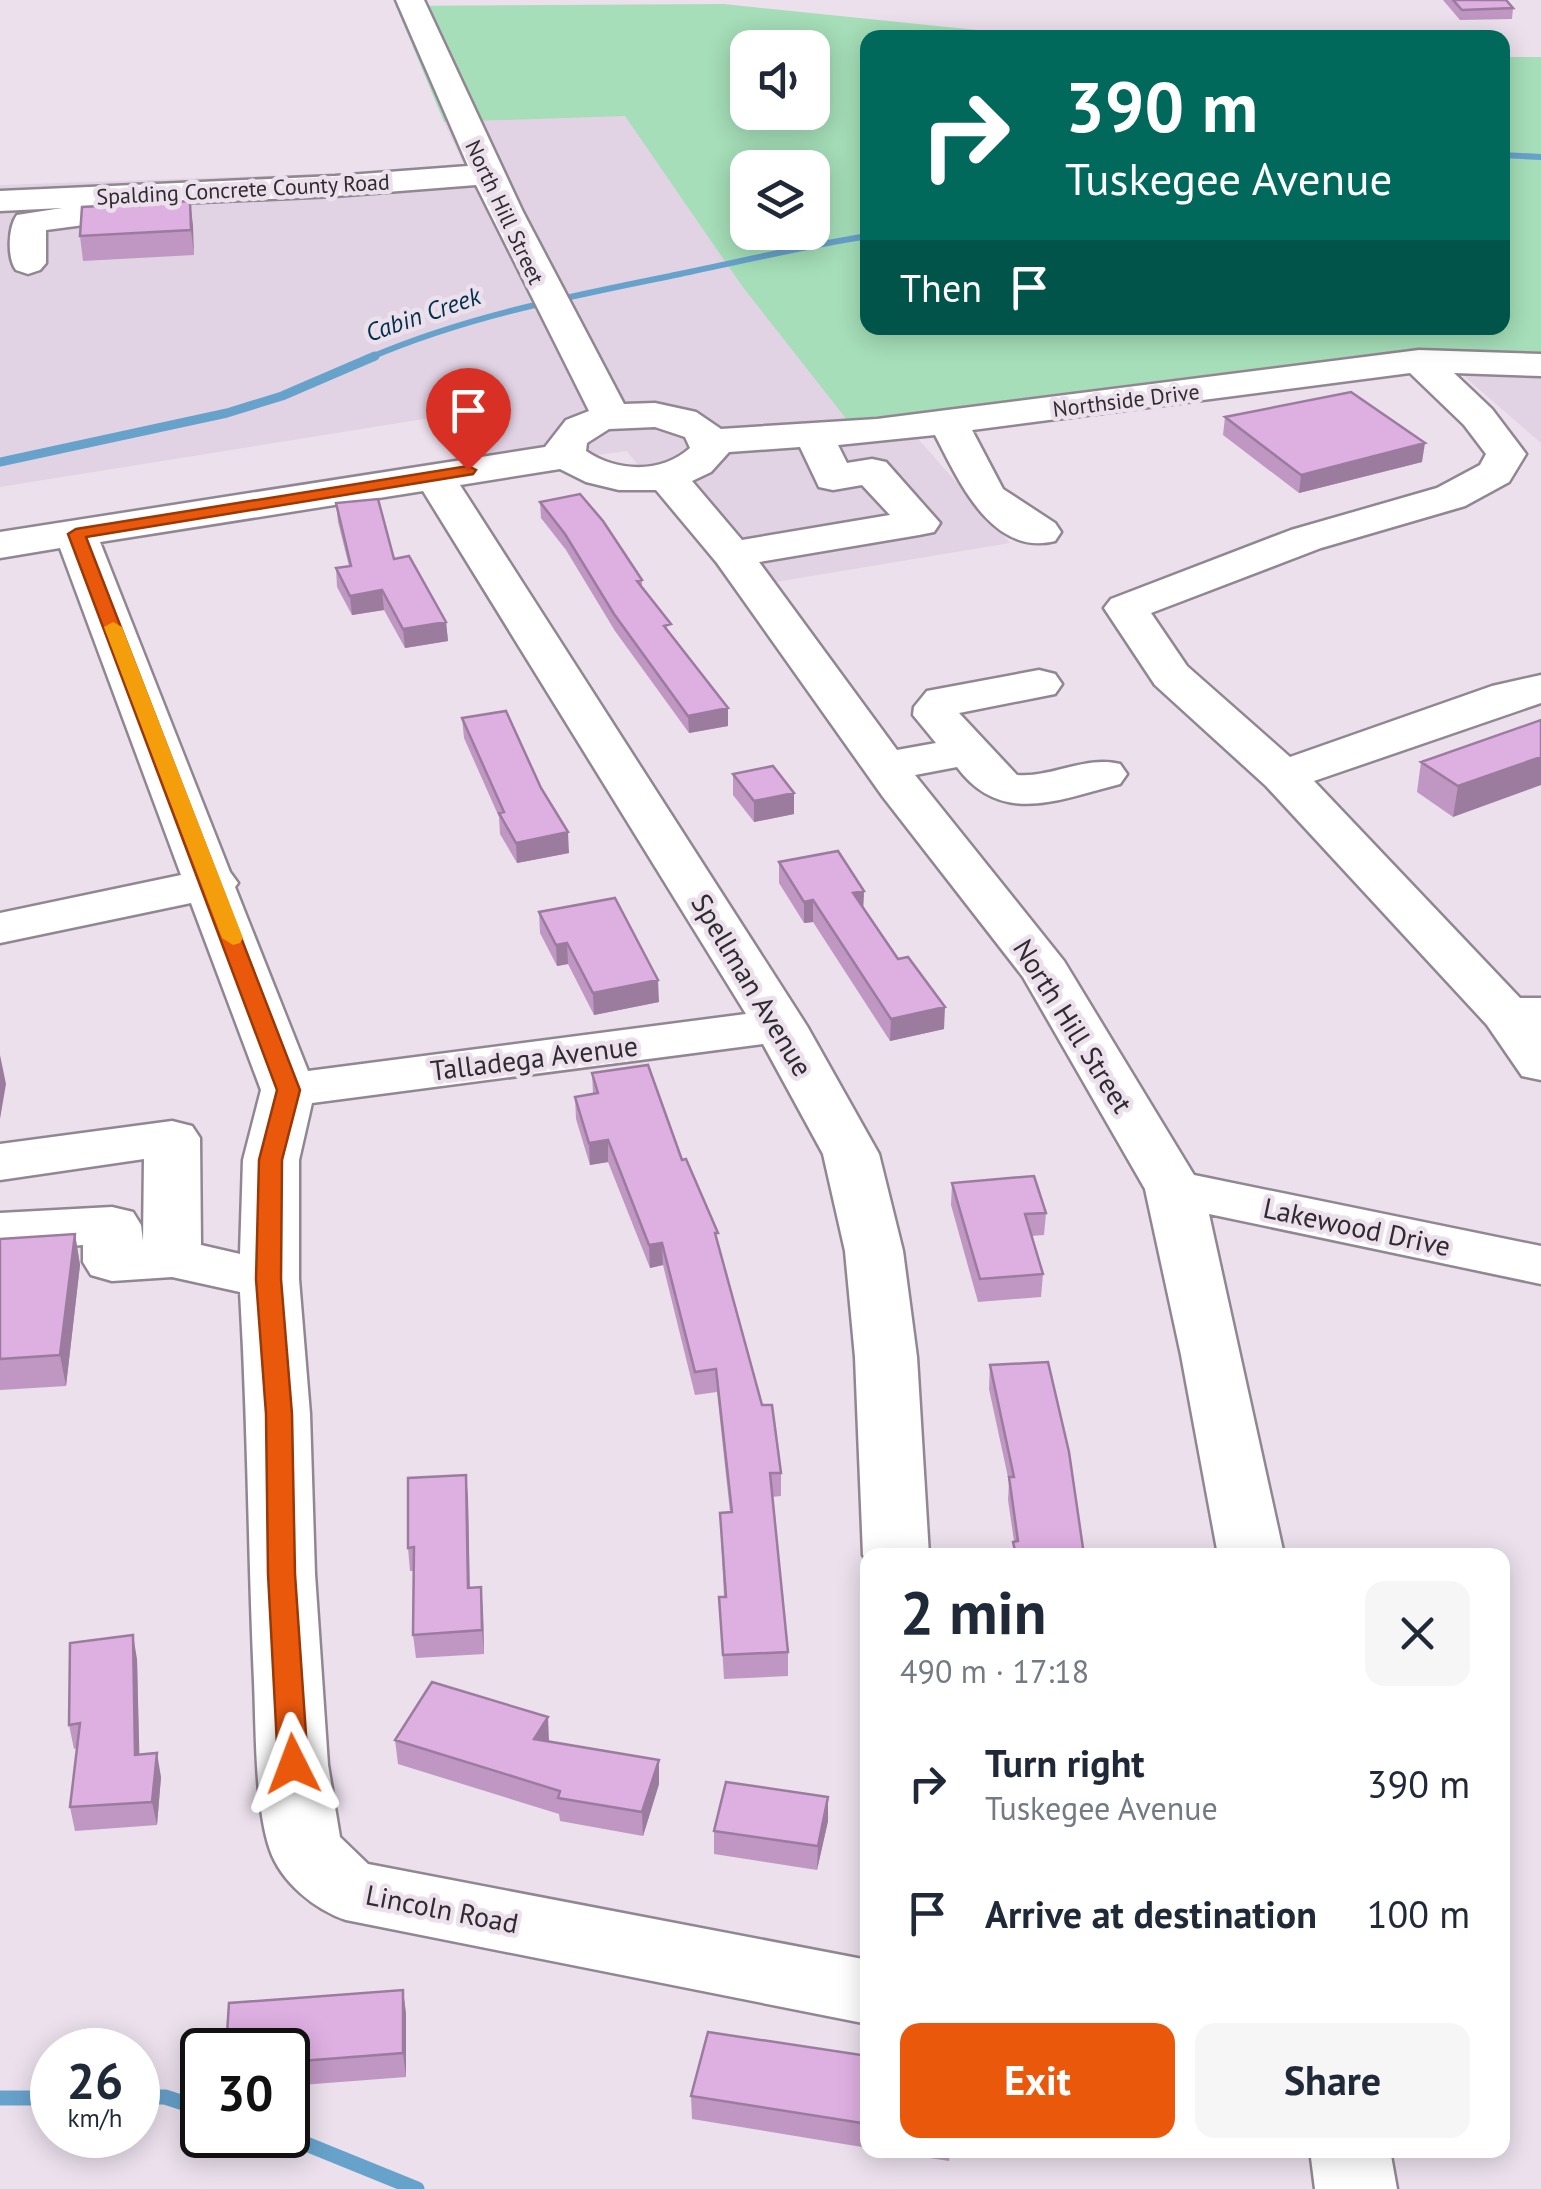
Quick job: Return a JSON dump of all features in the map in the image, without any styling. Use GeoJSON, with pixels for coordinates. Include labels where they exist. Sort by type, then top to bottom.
{"type":"FeatureCollection","features":[{"type":"Feature","properties":{"kind":"street","name":"North Hill Street"},"geometry":{"type":"LineString","coordinates":[[410,0],[486,174],[549,304],[612,417]]}},
{"type":"Feature","properties":{"kind":"street","name":"Spalding Concrete County Road"},"geometry":{"type":"LineString","coordinates":[[0,201],[486,174]]}},
{"type":"Feature","properties":{"kind":"street"},"geometry":{"type":"LineString","coordinates":[[28,264],[29,222],[112,214],[112,196]]}},
{"type":"Feature","properties":{"kind":"street"},"geometry":{"type":"LineString","coordinates":[[1419,362],[1478,417],[1506,454],[1495,473],[1451,498],[1306,539],[1126,608],[1171,674],[1283,776],[1524,1014],[1541,1064]]}},
{"type":"Feature","properties":{"kind":"street","name":"Northside Drive"},"geometry":{"type":"LineString","coordinates":[[711,441],[948,423],[1419,362],[1541,364]]}},
{"type":"Feature","properties":{"kind":"street"},"geometry":{"type":"LineString","coordinates":[[0,545],[568,456],[595,472],[617,477],[665,475],[702,461],[710,451],[711,441],[704,432],[675,418],[612,417],[578,429],[565,446],[568,456]]}},
{"type":"Feature","properties":{"kind":"street"},"geometry":{"type":"LineString","coordinates":[[948,423],[975,484],[1002,513],[1040,532]]}},
{"type":"Feature","properties":{"kind":"street"},"geometry":{"type":"LineString","coordinates":[[732,554],[919,524],[872,471],[833,478],[814,435]]}},
{"type":"Feature","properties":{"kind":"street","name":"Spellman Avenue"},"geometry":{"type":"LineString","coordinates":[[434,475],[780,1026],[852,1154],[874,1251],[886,1357],[896,1548]]}},
{"type":"Feature","properties":{"kind":"street","name":"North Hill Street"},"geometry":{"type":"LineString","coordinates":[[665,475],[732,554],[885,766],[1046,972],[1174,1189],[1250,1548]]}},
{"type":"Feature","properties":{"kind":"street"},"geometry":{"type":"LineString","coordinates":[[76,534],[213,883],[288,1090]]}},
{"type":"Feature","properties":{"kind":"street"},"geometry":{"type":"LineString","coordinates":[[1039,684],[943,701],[936,715],[999,785],[1033,788],[1103,774]]}},
{"type":"Feature","properties":{"kind":"street"},"geometry":{"type":"LineString","coordinates":[[1283,776],[1508,696],[1541,689]]}},
{"type":"Feature","properties":{"kind":"street"},"geometry":{"type":"LineString","coordinates":[[885,766],[968,751]]}},
{"type":"Feature","properties":{"kind":"street"},"geometry":{"type":"LineString","coordinates":[[0,928],[213,883]]}},
{"type":"Feature","properties":{"kind":"street","name":"Talladega Avenue"},"geometry":{"type":"LineString","coordinates":[[288,1090],[780,1026]]}},
{"type":"Feature","properties":{"kind":"street","name":"Lincoln Road"},"geometry":{"type":"LineString","coordinates":[[288,1090],[270,1160],[268,1279],[279,1414],[282,1574],[292,1746],[306,1849],[346,1890],[860,1990]]}},
{"type":"Feature","properties":{"kind":"street"},"geometry":{"type":"LineString","coordinates":[[0,1162],[172,1138],[172,1258]]}},
{"type":"Feature","properties":{"kind":"street","name":"Lakewood Drive"},"geometry":{"type":"LineString","coordinates":[[1174,1189],[1541,1265]]}},
{"type":"Feature","properties":{"kind":"street"},"geometry":{"type":"LineString","coordinates":[[0,1232],[112,1225],[112,1262],[172,1258],[268,1279]]}},
{"type":"Feature","properties":{"kind":"street"},"geometry":{"type":"LineString","coordinates":[[1351,2158],[1356,2189]]}},
{"type":"Feature","properties":{"kind":"shaded area"},"geometry":{"type":"Polygon","coordinates":[[[625,115],[742,286],[912,432],[1010,543],[733,589],[627,451],[495,469],[455,414],[0,487],[0,185],[466,169],[444,122],[625,115]]]}},
{"type":"Feature","properties":{"kind":"shaded area"},"geometry":{"type":"Polygon","coordinates":[[[1443,358],[1541,358],[1541,443],[1443,358]]]}},
{"type":"Feature","properties":{"kind":"green space"},"geometry":{"type":"Polygon","coordinates":[[[723,4],[977,30],[860,30],[860,335],[1510,335],[1510,57],[1541,57],[1541,358],[1443,358],[862,439],[742,286],[625,116],[444,122],[396,6],[723,4]]]}},
{"type":"Feature","properties":{"kind":"building"},"geometry":{"type":"Polygon","coordinates":[[[1453,0],[1506,0],[1513,8],[1462,10],[1453,0]]]}},
{"type":"Feature","properties":{"kind":"building"},"geometry":{"type":"Polygon","coordinates":[[[190,201],[191,230],[80,236],[82,207],[190,201]]]}},
{"type":"Feature","properties":{"kind":"building"},"geometry":{"type":"Polygon","coordinates":[[[1351,392],[1425,443],[1301,475],[1225,417],[1351,392]]]}},
{"type":"Feature","properties":{"kind":"building"},"geometry":{"type":"Polygon","coordinates":[[[580,494],[603,521],[642,580],[637,581],[671,624],[664,626],[728,708],[688,716],[540,502],[580,494]]]}},
{"type":"Feature","properties":{"kind":"building"},"geometry":{"type":"Polygon","coordinates":[[[378,499],[394,559],[409,556],[446,622],[403,629],[382,590],[350,596],[336,568],[351,566],[336,503],[378,499]]]}},
{"type":"Feature","properties":{"kind":"building"},"geometry":{"type":"Polygon","coordinates":[[[506,711],[541,788],[568,832],[516,843],[499,813],[504,812],[462,718],[506,711]]]}},
{"type":"Feature","properties":{"kind":"building"},"geometry":{"type":"Polygon","coordinates":[[[1541,720],[1541,757],[1458,786],[1421,762],[1541,720]]]}},
{"type":"Feature","properties":{"kind":"building"},"geometry":{"type":"Polygon","coordinates":[[[773,766],[794,793],[754,801],[733,774],[773,766]]]}},
{"type":"Feature","properties":{"kind":"building"},"geometry":{"type":"Polygon","coordinates":[[[838,851],[864,891],[853,893],[898,959],[908,957],[945,1007],[891,1019],[813,900],[804,902],[779,862],[838,851]]]}},
{"type":"Feature","properties":{"kind":"building"},"geometry":{"type":"Polygon","coordinates":[[[615,898],[658,980],[593,993],[567,943],[556,945],[539,912],[615,898]]]}},
{"type":"Feature","properties":{"kind":"building"},"geometry":{"type":"Polygon","coordinates":[[[648,1065],[682,1160],[686,1159],[718,1233],[762,1405],[772,1405],[781,1473],[770,1473],[788,1652],[723,1655],[719,1597],[726,1597],[720,1513],[732,1512],[716,1369],[695,1372],[662,1243],[649,1245],[608,1140],[589,1143],[575,1097],[598,1093],[592,1073],[648,1065]]]}},
{"type":"Feature","properties":{"kind":"building"},"geometry":{"type":"Polygon","coordinates":[[[1034,1176],[1046,1213],[1025,1214],[1043,1274],[980,1279],[952,1183],[1034,1176]]]}},
{"type":"Feature","properties":{"kind":"building"},"geometry":{"type":"Polygon","coordinates":[[[75,1234],[60,1355],[0,1359],[0,1239],[75,1234]]]}},
{"type":"Feature","properties":{"kind":"building"},"geometry":{"type":"Polygon","coordinates":[[[1048,1362],[1069,1452],[1083,1548],[1014,1548],[1013,1542],[1018,1541],[1009,1477],[1014,1477],[990,1365],[1048,1362]]]}},
{"type":"Feature","properties":{"kind":"building"},"geometry":{"type":"Polygon","coordinates":[[[466,1475],[468,1588],[481,1587],[482,1630],[413,1635],[414,1547],[408,1548],[408,1478],[466,1475]]]}},
{"type":"Feature","properties":{"kind":"building"},"geometry":{"type":"Polygon","coordinates":[[[133,1635],[135,1755],[157,1753],[152,1802],[70,1807],[80,1723],[69,1725],[70,1643],[133,1635]]]}},
{"type":"Feature","properties":{"kind":"building"},"geometry":{"type":"Polygon","coordinates":[[[432,1682],[548,1717],[534,1739],[659,1760],[642,1812],[558,1798],[560,1791],[395,1740],[432,1682]]]}},
{"type":"Feature","properties":{"kind":"building"},"geometry":{"type":"Polygon","coordinates":[[[726,1782],[828,1797],[818,1846],[714,1831],[726,1782]]]}},
{"type":"Feature","properties":{"kind":"building"},"geometry":{"type":"Polygon","coordinates":[[[403,1990],[403,2053],[310,2060],[310,2028],[227,2028],[229,2003],[403,1990]]]}},
{"type":"Feature","properties":{"kind":"building"},"geometry":{"type":"Polygon","coordinates":[[[708,2032],[860,2055],[860,2123],[691,2096],[708,2032]]]}},
{"type":"Feature","properties":{"kind":"waterway","name":"Cabin Creek"},"geometry":{"type":"LineString","coordinates":[[1510,155],[1541,157]]}},
{"type":"Feature","properties":{"kind":"waterway","name":"Cabin Creek"},"geometry":{"type":"LineString","coordinates":[[369,358],[445,330],[522,308],[860,237]]}},
{"type":"Feature","properties":{"kind":"waterway","name":"Cabin Creek"},"geometry":{"type":"LineString","coordinates":[[0,462],[227,413],[282,396],[375,356]]}},
{"type":"Feature","properties":{"kind":"waterway"},"geometry":{"type":"LineString","coordinates":[[160,2097],[180,2102]]}},
{"type":"Feature","properties":{"kind":"waterway"},"geometry":{"type":"LineString","coordinates":[[0,2098],[30,2098]]}},
{"type":"Feature","properties":{"kind":"waterway"},"geometry":{"type":"LineString","coordinates":[[310,2146],[417,2189]]}},
{"type":"Feature","properties":{"kind":"slow traffic"},"geometry":{"type":"LineString","coordinates":[[113,627],[233,938]]}},
{"type":"Feature","properties":{"kind":"route"},"geometry":{"type":"LineString","coordinates":[[293,1764],[282,1574],[279,1414],[268,1279],[270,1160],[288,1090],[213,883],[76,534],[468,470]]}}]}
